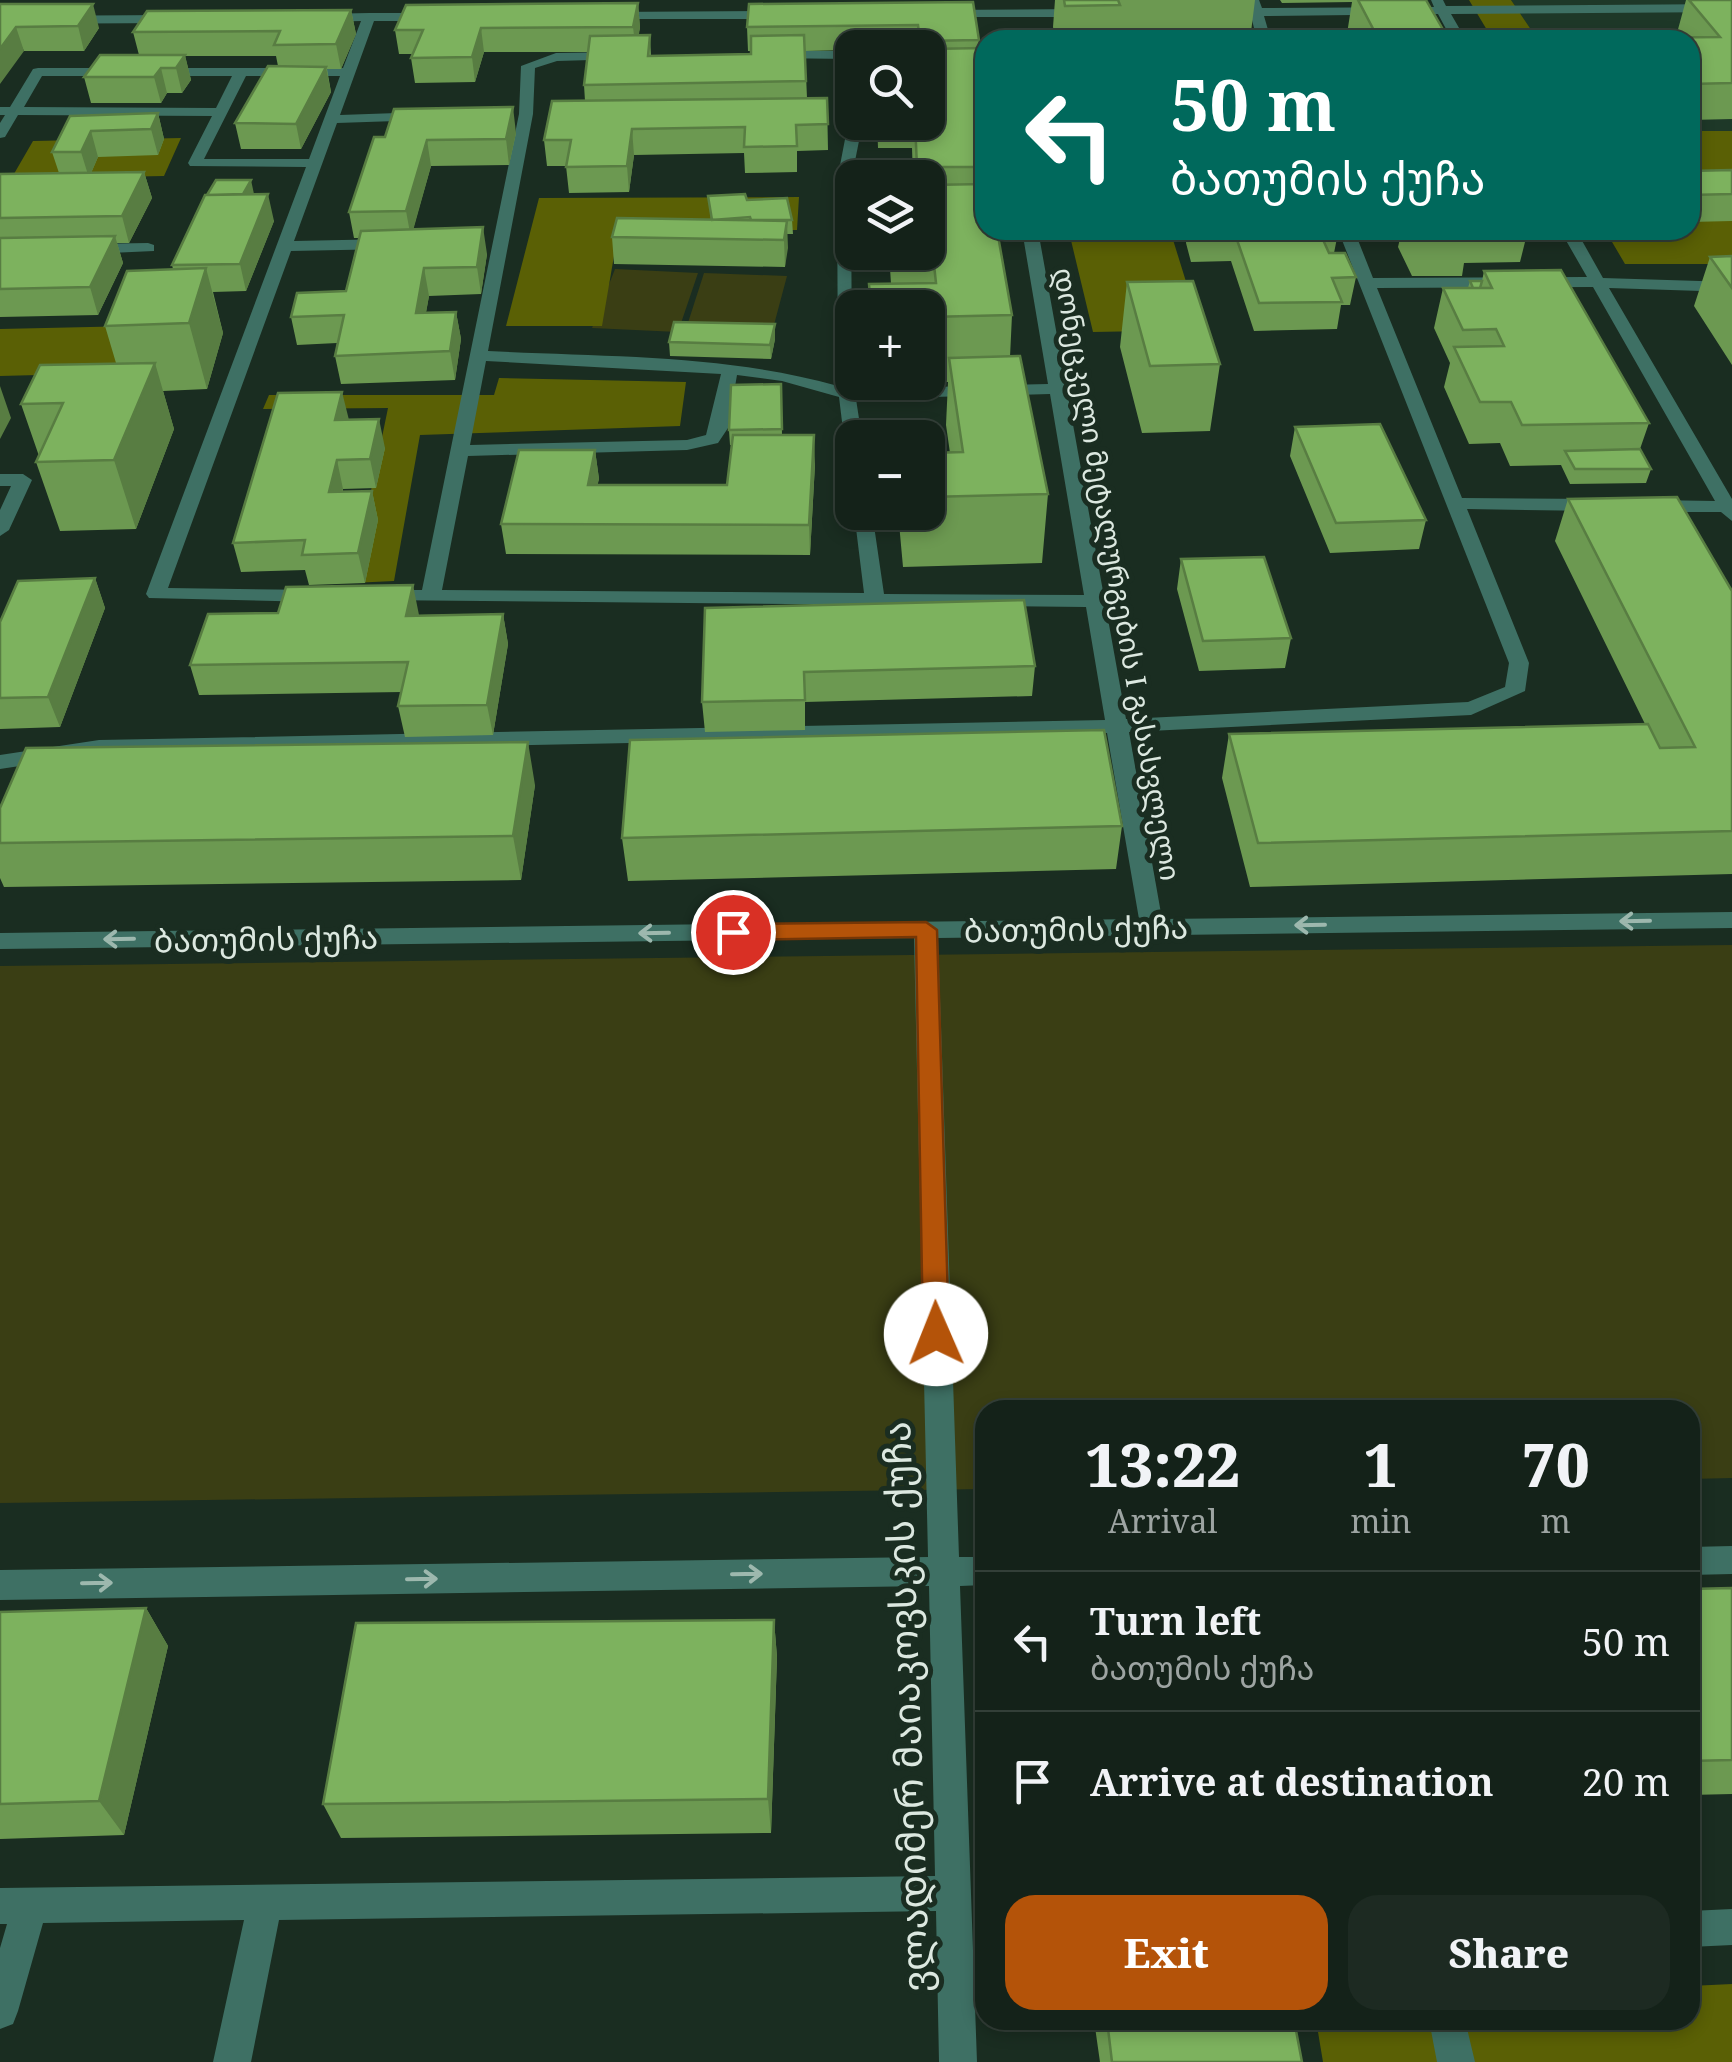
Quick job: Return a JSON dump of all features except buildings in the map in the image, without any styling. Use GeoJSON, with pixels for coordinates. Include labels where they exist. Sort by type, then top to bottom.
{"type":"FeatureCollection","features":[{"type":"Feature","properties":{"kind":"street"},"geometry":{"type":"LineString","coordinates":[[1439,5],[1453,30]]}},
{"type":"Feature","properties":{"kind":"street"},"geometry":{"type":"LineString","coordinates":[[1200,12],[1255,6],[1732,8]]}},
{"type":"Feature","properties":{"kind":"street"},"geometry":{"type":"LineString","coordinates":[[932,14],[993,20],[1106,12]]}},
{"type":"Feature","properties":{"kind":"street"},"geometry":{"type":"LineString","coordinates":[[598,16],[793,14]]}},
{"type":"Feature","properties":{"kind":"street"},"geometry":{"type":"LineString","coordinates":[[311,18],[445,17]]}},
{"type":"Feature","properties":{"kind":"street"},"geometry":{"type":"LineString","coordinates":[[369,18],[156,594],[1096,602]]}},
{"type":"Feature","properties":{"kind":"street"},"geometry":{"type":"LineString","coordinates":[[0,20],[194,19]]}},
{"type":"Feature","properties":{"kind":"street"},"geometry":{"type":"LineString","coordinates":[[750,55],[835,55]]}},
{"type":"Feature","properties":{"kind":"street"},"geometry":{"type":"LineString","coordinates":[[431,596],[526,114],[528,66],[538,60],[634,56]]}},
{"type":"Feature","properties":{"kind":"street"},"geometry":{"type":"LineString","coordinates":[[0,134],[7,111],[38,72],[348,72]]}},
{"type":"Feature","properties":{"kind":"street"},"geometry":{"type":"LineString","coordinates":[[241,72],[195,163],[314,163]]}},
{"type":"Feature","properties":{"kind":"street"},"geometry":{"type":"LineString","coordinates":[[7,111],[221,112]]}},
{"type":"Feature","properties":{"kind":"street"},"geometry":{"type":"LineString","coordinates":[[506,114],[526,114]]}},
{"type":"Feature","properties":{"kind":"street"},"geometry":{"type":"LineString","coordinates":[[330,119],[448,116]]}},
{"type":"Feature","properties":{"kind":"street"},"geometry":{"type":"LineString","coordinates":[[846,290],[844,181],[852,140]]}},
{"type":"Feature","properties":{"kind":"street","name":"დონეცკელი მეტალურგების I გასასვლელი"},"geometry":{"type":"LineString","coordinates":[[1032,240],[1152,927]]}},
{"type":"Feature","properties":{"kind":"street"},"geometry":{"type":"LineString","coordinates":[[0,762],[99,747],[1117,726],[1470,708],[1514,691],[1519,663],[1350,240]]}},
{"type":"Feature","properties":{"kind":"street"},"geometry":{"type":"LineString","coordinates":[[1574,240],[1730,509]]}},
{"type":"Feature","properties":{"kind":"street"},"geometry":{"type":"LineString","coordinates":[[481,242],[501,241]]}},
{"type":"Feature","properties":{"kind":"street"},"geometry":{"type":"LineString","coordinates":[[282,246],[402,244]]}},
{"type":"Feature","properties":{"kind":"street"},"geometry":{"type":"LineString","coordinates":[[74,250],[148,248]]}},
{"type":"Feature","properties":{"kind":"street"},"geometry":{"type":"LineString","coordinates":[[1598,282],[1650,271],[1732,270]]}},
{"type":"Feature","properties":{"kind":"street"},"geometry":{"type":"LineString","coordinates":[[1367,283],[1598,282],[1656,288],[1732,287]]}},
{"type":"Feature","properties":{"kind":"street"},"geometry":{"type":"LineString","coordinates":[[478,356],[730,369],[783,376],[835,391]]}},
{"type":"Feature","properties":{"kind":"street"},"geometry":{"type":"LineString","coordinates":[[460,450],[687,445],[712,439],[718,428],[730,369]]}},
{"type":"Feature","properties":{"kind":"street"},"geometry":{"type":"LineString","coordinates":[[945,392],[1058,389]]}},
{"type":"Feature","properties":{"kind":"street"},"geometry":{"type":"LineString","coordinates":[[0,480],[23,480],[0,530]]}},
{"type":"Feature","properties":{"kind":"street"},"geometry":{"type":"LineString","coordinates":[[1455,503],[1730,509]]}},
{"type":"Feature","properties":{"kind":"street"},"geometry":{"type":"LineString","coordinates":[[865,530],[875,600]]}},
{"type":"Feature","properties":{"kind":"street","name":"ბათუმის ქუჩა"},"geometry":{"type":"LineString","coordinates":[[0,941],[1732,920]]}},
{"type":"Feature","properties":{"kind":"street","name":"ვლადიმერ მაიაკოვსკის ქუჩა"},"geometry":{"type":"LineString","coordinates":[[926,930],[958,2062]]}},
{"type":"Feature","properties":{"kind":"street"},"geometry":{"type":"LineString","coordinates":[[1700,1561],[1732,1560]]}},
{"type":"Feature","properties":{"kind":"street"},"geometry":{"type":"LineString","coordinates":[[0,1585],[975,1571]]}},
{"type":"Feature","properties":{"kind":"street"},"geometry":{"type":"LineString","coordinates":[[0,2010],[15,1906],[953,1892]]}},
{"type":"Feature","properties":{"kind":"street"},"geometry":{"type":"LineString","coordinates":[[232,2062],[265,1903]]}},
{"type":"Feature","properties":{"kind":"street"},"geometry":{"type":"LineString","coordinates":[[1700,1929],[1732,1927]]}},
{"type":"Feature","properties":{"kind":"street"},"geometry":{"type":"LineString","coordinates":[[1449,2030],[1456,2062]]}},
{"type":"Feature","properties":{"kind":"shaded area"},"geometry":{"type":"Polygon","coordinates":[[[1469,0],[1511,0],[1531,30],[1487,30],[1469,0]]]}},
{"type":"Feature","properties":{"kind":"shaded area"},"geometry":{"type":"Polygon","coordinates":[[[1511,0],[1732,0],[1732,131],[1700,131],[1700,30],[1531,30],[1511,0]]]}},
{"type":"Feature","properties":{"kind":"shaded area"},"geometry":{"type":"Polygon","coordinates":[[[1700,131],[1732,131],[1732,264],[1625,264],[1611,240],[1700,240],[1700,131]]]}},
{"type":"Feature","properties":{"kind":"shaded area"},"geometry":{"type":"Polygon","coordinates":[[[181,138],[164,176],[11,179],[33,141],[181,138]]]}},
{"type":"Feature","properties":{"kind":"shaded area"},"geometry":{"type":"Polygon","coordinates":[[[799,197],[797,230],[705,231],[615,250],[602,326],[506,326],[539,198],[799,197]]]}},
{"type":"Feature","properties":{"kind":"shaded area"},"geometry":{"type":"Polygon","coordinates":[[[1071,240],[1173,240],[1201,330],[1093,332],[1071,240]]]}},
{"type":"Feature","properties":{"kind":"shaded area"},"geometry":{"type":"Polygon","coordinates":[[[615,269],[698,273],[678,332],[592,328],[615,269]]]}},
{"type":"Feature","properties":{"kind":"shaded area"},"geometry":{"type":"Polygon","coordinates":[[[704,273],[787,276],[771,336],[685,332],[704,273]]]}},
{"type":"Feature","properties":{"kind":"shaded area"},"geometry":{"type":"Polygon","coordinates":[[[135,326],[115,373],[0,376],[0,329],[135,326]]]}},
{"type":"Feature","properties":{"kind":"shaded area"},"geometry":{"type":"Polygon","coordinates":[[[499,378],[686,382],[680,426],[420,435],[394,581],[352,583],[388,408],[263,409],[269,395],[494,395],[499,378]]]}},
{"type":"Feature","properties":{"kind":"shaded area"},"geometry":{"type":"Polygon","coordinates":[[[1732,945],[1732,1478],[1700,1479],[1700,1400],[975,1400],[975,1489],[0,1503],[0,966],[1732,945]]]}},
{"type":"Feature","properties":{"kind":"shaded area"},"geometry":{"type":"Polygon","coordinates":[[[1732,1984],[1732,2062],[1323,2062],[1318,2030],[1700,2030],[1700,1986],[1732,1984]]]}},
{"type":"Feature","properties":{"kind":"route"},"geometry":{"type":"LineString","coordinates":[[733,932],[926,930],[936,1334]]}}]}
